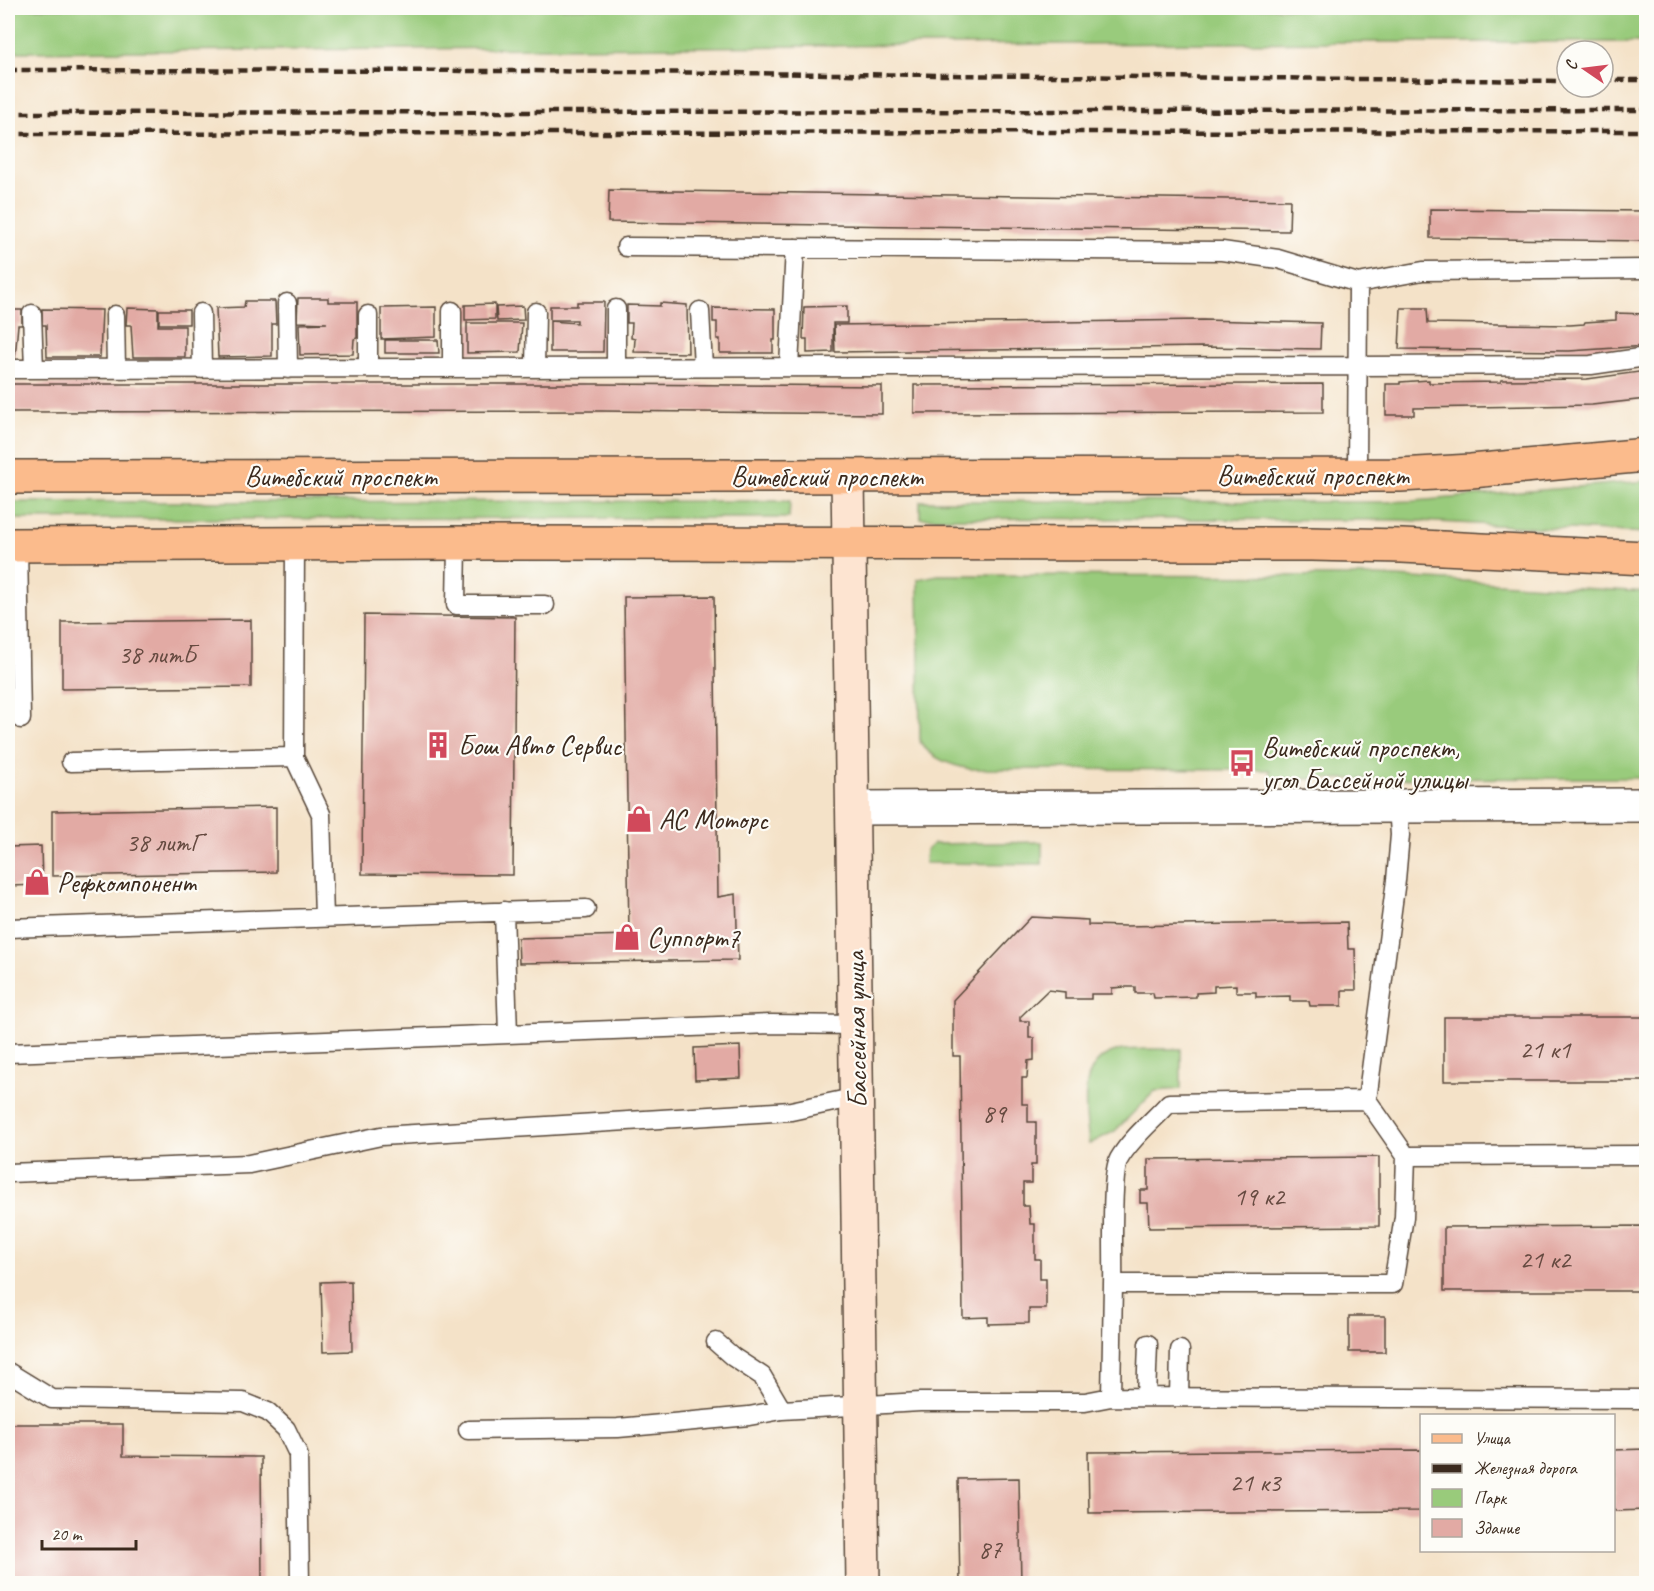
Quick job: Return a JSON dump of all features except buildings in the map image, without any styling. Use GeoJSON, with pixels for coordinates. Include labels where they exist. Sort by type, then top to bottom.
{"type":"FeatureCollection","features":[{"type":"Feature","properties":{"kind":"main road","name":"Витебский проспект"},"geometry":{"type":"LineString","coordinates":[[8,477],[1357,475],[1431,474],[1647,455]]}},
{"type":"Feature","properties":{"kind":"main road"},"geometry":{"type":"LineString","coordinates":[[13,545],[457,543],[1402,546],[1647,558]]}},
{"type":"Feature","properties":{"kind":"street","name":"Бассейная улица"},"geometry":{"type":"LineString","coordinates":[[848,476],[863,1584]]}},
{"type":"Feature","properties":{"kind":"street"},"geometry":{"type":"LineString","coordinates":[[853,808],[1647,805]]}},
{"type":"Feature","properties":{"kind":"lane"},"geometry":{"type":"LineString","coordinates":[[626,247],[1222,251],[1278,259],[1358,283],[1423,271],[1647,269]]}},
{"type":"Feature","properties":{"kind":"lane"},"geometry":{"type":"LineString","coordinates":[[789,367],[795,248]]}},
{"type":"Feature","properties":{"kind":"lane"},"geometry":{"type":"LineString","coordinates":[[1357,475],[1358,283]]}},
{"type":"Feature","properties":{"kind":"lane"},"geometry":{"type":"LineString","coordinates":[[286,303],[288,369]]}},
{"type":"Feature","properties":{"kind":"lane"},"geometry":{"type":"LineString","coordinates":[[616,309],[616,368]]}},
{"type":"Feature","properties":{"kind":"lane"},"geometry":{"type":"LineString","coordinates":[[452,311],[452,368]]}},
{"type":"Feature","properties":{"kind":"lane"},"geometry":{"type":"LineString","coordinates":[[700,311],[703,368]]}},
{"type":"Feature","properties":{"kind":"lane"},"geometry":{"type":"LineString","coordinates":[[535,368],[536,312]]}},
{"type":"Feature","properties":{"kind":"lane"},"geometry":{"type":"LineString","coordinates":[[201,313],[202,369]]}},
{"type":"Feature","properties":{"kind":"lane"},"geometry":{"type":"LineString","coordinates":[[32,314],[34,369]]}},
{"type":"Feature","properties":{"kind":"lane"},"geometry":{"type":"LineString","coordinates":[[115,315],[116,369]]}},
{"type":"Feature","properties":{"kind":"lane"},"geometry":{"type":"LineString","coordinates":[[368,315],[368,368]]}},
{"type":"Feature","properties":{"kind":"lane"},"geometry":{"type":"LineString","coordinates":[[8,369],[1591,365],[1647,357]]}},
{"type":"Feature","properties":{"kind":"lane"},"geometry":{"type":"LineString","coordinates":[[457,543],[456,605],[544,605]]}},
{"type":"Feature","properties":{"kind":"lane"},"geometry":{"type":"LineString","coordinates":[[294,544],[294,757],[321,814],[324,918]]}},
{"type":"Feature","properties":{"kind":"lane"},"geometry":{"type":"LineString","coordinates":[[13,545],[21,719]]}},
{"type":"Feature","properties":{"kind":"lane"},"geometry":{"type":"LineString","coordinates":[[71,762],[294,757]]}},
{"type":"Feature","properties":{"kind":"lane"},"geometry":{"type":"LineString","coordinates":[[1113,1284],[1393,1284],[1404,1217],[1406,1156],[1367,1100],[1396,880],[1400,835],[1398,806]]}},
{"type":"Feature","properties":{"kind":"lane"},"geometry":{"type":"LineString","coordinates":[[8,928],[586,909]]}},
{"type":"Feature","properties":{"kind":"lane"},"geometry":{"type":"LineString","coordinates":[[504,912],[508,1034]]}},
{"type":"Feature","properties":{"kind":"lane"},"geometry":{"type":"LineString","coordinates":[[8,1053],[771,1024],[856,1025]]}},
{"type":"Feature","properties":{"kind":"lane"},"geometry":{"type":"LineString","coordinates":[[8,1173],[249,1164],[381,1136],[791,1111],[857,1097]]}},
{"type":"Feature","properties":{"kind":"lane"},"geometry":{"type":"LineString","coordinates":[[1112,1397],[1114,1186],[1118,1161],[1127,1148],[1169,1103],[1367,1100]]}},
{"type":"Feature","properties":{"kind":"lane"},"geometry":{"type":"LineString","coordinates":[[1406,1156],[1647,1155]]}},
{"type":"Feature","properties":{"kind":"lane"},"geometry":{"type":"LineString","coordinates":[[716,1342],[733,1357],[762,1376],[782,1410]]}},
{"type":"Feature","properties":{"kind":"lane"},"geometry":{"type":"LineString","coordinates":[[1146,1397],[1148,1344]]}},
{"type":"Feature","properties":{"kind":"lane"},"geometry":{"type":"LineString","coordinates":[[1179,1397],[1180,1350]]}},
{"type":"Feature","properties":{"kind":"lane"},"geometry":{"type":"LineString","coordinates":[[8,1372],[52,1399],[243,1402],[268,1412],[286,1429],[298,1454],[300,1584]]}},
{"type":"Feature","properties":{"kind":"lane"},"geometry":{"type":"LineString","coordinates":[[468,1430],[618,1428],[749,1416],[782,1410],[920,1402],[1085,1402],[1112,1397],[1647,1399]]}},
{"type":"Feature","properties":{"kind":"green space"},"geometry":{"type":"Polygon","coordinates":[[[8,8],[1646,8],[1646,42],[1615,42],[1615,39],[1555,39],[1555,42],[8,52],[8,8]]]}},
{"type":"Feature","properties":{"kind":"green space"},"geometry":{"type":"Polygon","coordinates":[[[1646,481],[1646,533],[1399,520],[920,518],[920,501],[1381,502],[1646,481]]]}},
{"type":"Feature","properties":{"kind":"green space"},"geometry":{"type":"Polygon","coordinates":[[[790,501],[789,518],[8,519],[8,502],[790,501]]]}},
{"type":"Feature","properties":{"kind":"green space"},"geometry":{"type":"Polygon","coordinates":[[[938,575],[1379,576],[1646,592],[1646,778],[1270,779],[1270,770],[970,769],[955,765],[936,757],[920,742],[918,579],[938,575]]]}},
{"type":"Feature","properties":{"kind":"green space"},"geometry":{"type":"Polygon","coordinates":[[[1042,842],[1042,864],[925,863],[926,850],[933,844],[1042,842]]]}},
{"type":"Feature","properties":{"kind":"green space"},"geometry":{"type":"Polygon","coordinates":[[[1181,1049],[1181,1089],[1155,1091],[1115,1131],[1089,1144],[1085,1104],[1089,1077],[1094,1066],[1103,1057],[1116,1051],[1181,1049]]]}},
{"type":"Feature","properties":{"kind":"railway"},"geometry":{"type":"LineString","coordinates":[[8,70],[523,71],[1555,81]]}},
{"type":"Feature","properties":{"kind":"railway"},"geometry":{"type":"LineString","coordinates":[[1615,80],[1646,80]]}},
{"type":"Feature","properties":{"kind":"railway"},"geometry":{"type":"LineString","coordinates":[[8,113],[1646,110]]}},
{"type":"Feature","properties":{"kind":"railway"},"geometry":{"type":"LineString","coordinates":[[8,134],[1646,131]]}},
{"type":"Feature","properties":{"kind":"place","name":"Бош Авто Сервис"},"geometry":{"type":"Point","coordinates":[438,745]}},
{"type":"Feature","properties":{"kind":"place","name":"Витебский проспект, угол Бассейной улицы"},"geometry":{"type":"Point","coordinates":[1242,763]}},
{"type":"Feature","properties":{"kind":"place","name":"АС Моторс"},"geometry":{"type":"Point","coordinates":[639,819]}},
{"type":"Feature","properties":{"kind":"place","name":"Рефкомпонент"},"geometry":{"type":"Point","coordinates":[37,882]}},
{"type":"Feature","properties":{"kind":"place","name":"Суппорт7"},"geometry":{"type":"Point","coordinates":[627,937]}}]}
